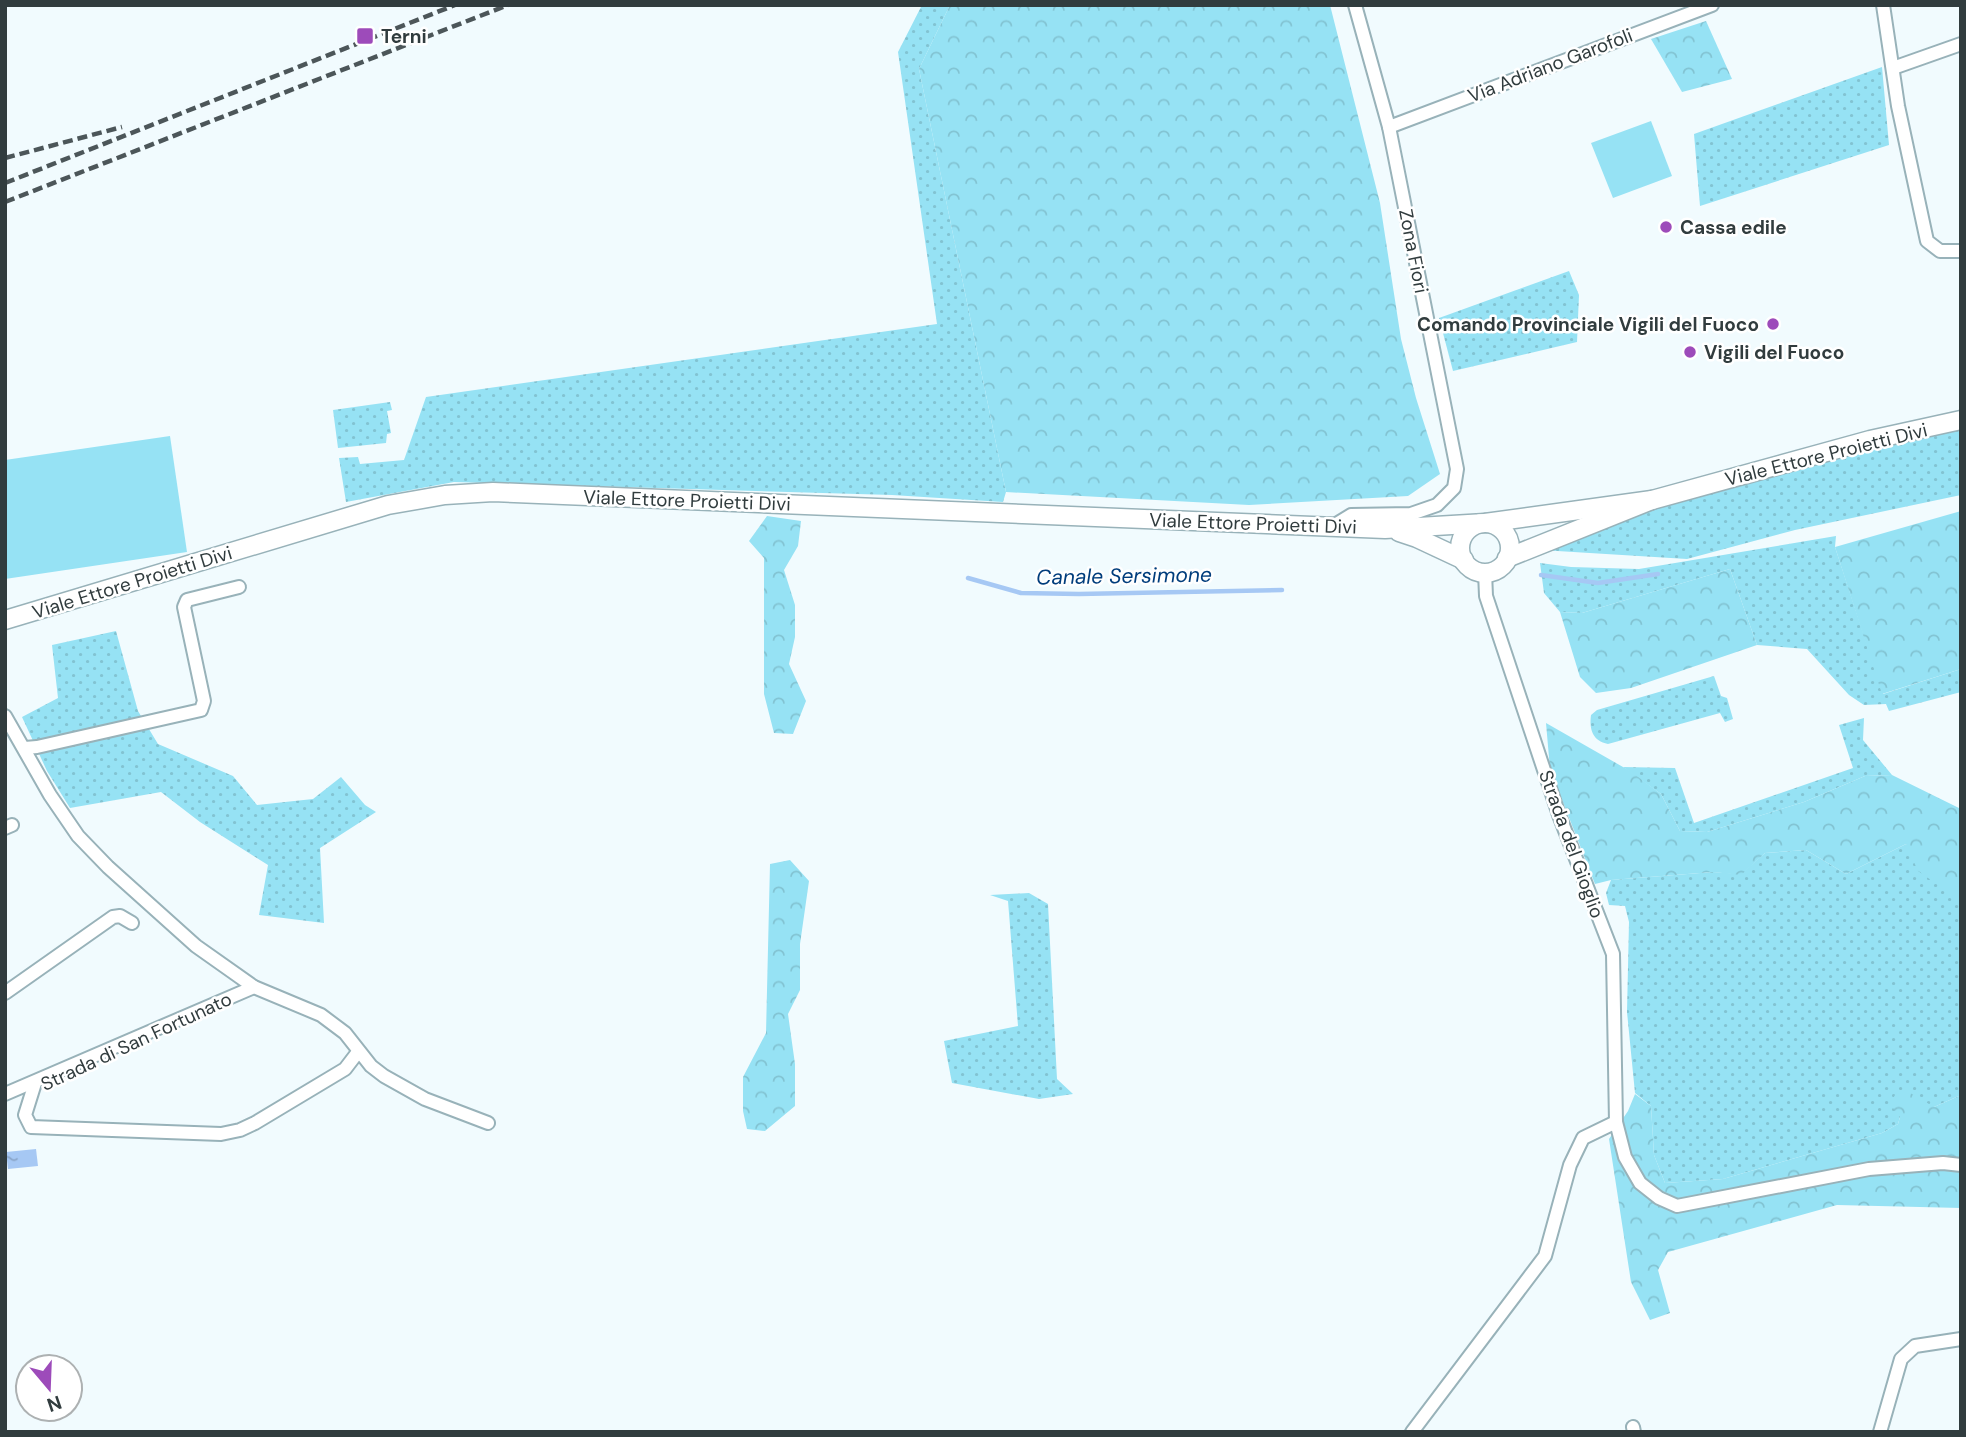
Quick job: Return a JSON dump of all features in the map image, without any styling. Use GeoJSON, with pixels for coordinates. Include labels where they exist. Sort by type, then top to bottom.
{"type":"FeatureCollection","features":[{"type":"Feature","properties":{"kind":"main road","name":"Viale Ettore Proietti Divi"},"geometry":{"type":"LineString","coordinates":[[1385,529],[1417,538],[1464,561],[1473,569],[1485,572],[1498,568],[1507,558],[1652,500],[1870,440],[1961,420]]}},
{"type":"Feature","properties":{"kind":"main road","name":"Viale Ettore Proietti Divi"},"geometry":{"type":"LineString","coordinates":[[5,620],[376,508],[444,495],[493,492],[722,500],[1385,529],[1485,523],[1652,500]]}},
{"type":"Feature","properties":{"kind":"main road"},"geometry":{"type":"LineString","coordinates":[[1464,561],[1460,546],[1465,532],[1485,523],[1500,528],[1506,534],[1509,550],[1507,558]]}},
{"type":"Feature","properties":{"kind":"street","name":"Via Adriano Garofoli"},"geometry":{"type":"LineString","coordinates":[[1390,127],[1712,5]]}},
{"type":"Feature","properties":{"kind":"street"},"geometry":{"type":"LineString","coordinates":[[1883,5],[1898,107],[1927,241],[1940,251],[1961,251]]}},
{"type":"Feature","properties":{"kind":"street","name":"Zona Fiori"},"geometry":{"type":"LineString","coordinates":[[1332,526],[1351,515],[1410,514],[1437,505],[1454,488],[1457,469],[1390,127],[1360,7]]}},
{"type":"Feature","properties":{"kind":"street"},"geometry":{"type":"LineString","coordinates":[[1893,68],[1961,44]]}},
{"type":"Feature","properties":{"kind":"street","name":"Strada del Gioglio"},"geometry":{"type":"LineString","coordinates":[[1485,572],[1486,596],[1555,802],[1613,954],[1616,1122],[1625,1157],[1640,1183],[1658,1198],[1678,1206],[1869,1169],[1943,1163],[1961,1165]]}},
{"type":"Feature","properties":{"kind":"street"},"geometry":{"type":"LineString","coordinates":[[25,748],[201,710],[204,701],[184,607],[187,600],[197,596],[239,587]]}},
{"type":"Feature","properties":{"kind":"street","name":"Strada di San Fortunato"},"geometry":{"type":"LineString","coordinates":[[5,716],[50,796],[85,844],[196,946],[254,987],[321,1015],[345,1033],[358,1052],[377,1071],[425,1099],[488,1123]]}},
{"type":"Feature","properties":{"kind":"street"},"geometry":{"type":"LineString","coordinates":[[5,993],[113,916],[120,916],[132,923]]}},
{"type":"Feature","properties":{"kind":"street","name":"Strada di San Fortunato"},"geometry":{"type":"LineString","coordinates":[[254,987],[35,1083],[25,1115],[31,1127],[221,1134],[240,1130],[345,1069],[358,1052]]}},
{"type":"Feature","properties":{"kind":"street"},"geometry":{"type":"LineString","coordinates":[[5,1094],[35,1083]]}},
{"type":"Feature","properties":{"kind":"street"},"geometry":{"type":"LineString","coordinates":[[1412,1432],[1545,1256],[1570,1165],[1583,1138],[1616,1122]]}},
{"type":"Feature","properties":{"kind":"street"},"geometry":{"type":"LineString","coordinates":[[1880,1432],[1901,1359],[1915,1346],[1961,1339]]}},
{"type":"Feature","properties":{"kind":"green space"},"geometry":{"type":"Polygon","coordinates":[[[922,5],[950,5],[919,69],[1006,492],[1003,502],[892,495],[454,482],[346,502],[339,458],[358,457],[360,464],[404,460],[426,397],[937,324],[898,52],[922,5]]]}},
{"type":"Feature","properties":{"kind":"green space"},"geometry":{"type":"Polygon","coordinates":[[[950,5],[1330,5],[1380,203],[1401,339],[1440,474],[1408,496],[1249,505],[1006,492],[919,69],[950,5]]]}},
{"type":"Feature","properties":{"kind":"green space"},"geometry":{"type":"Polygon","coordinates":[[[1706,21],[1732,79],[1682,92],[1651,39],[1706,21]]]}},
{"type":"Feature","properties":{"kind":"green space"},"geometry":{"type":"Polygon","coordinates":[[[1882,67],[1889,145],[1700,206],[1694,134],[1882,67]]]}},
{"type":"Feature","properties":{"kind":"green space"},"geometry":{"type":"Polygon","coordinates":[[[1651,121],[1672,176],[1613,198],[1591,143],[1651,121]]]}},
{"type":"Feature","properties":{"kind":"green space"},"geometry":{"type":"Polygon","coordinates":[[[1569,271],[1579,295],[1577,342],[1453,371],[1439,318],[1569,271]]]}},
{"type":"Feature","properties":{"kind":"green space"},"geometry":{"type":"Polygon","coordinates":[[[390,402],[392,410],[387,411],[391,433],[387,434],[386,443],[338,448],[333,410],[390,402]]]}},
{"type":"Feature","properties":{"kind":"green space"},"geometry":{"type":"Polygon","coordinates":[[[1961,430],[1961,495],[1795,530],[1687,559],[1541,550],[1609,519],[1872,447],[1961,430]]]}},
{"type":"Feature","properties":{"kind":"green space"},"geometry":{"type":"Polygon","coordinates":[[[170,436],[187,552],[5,579],[5,460],[170,436]]]}},
{"type":"Feature","properties":{"kind":"green space"},"geometry":{"type":"Polygon","coordinates":[[[1961,511],[1961,669],[1882,694],[1835,547],[1961,511]]]}},
{"type":"Feature","properties":{"kind":"green space"},"geometry":{"type":"Polygon","coordinates":[[[767,516],[801,521],[798,546],[784,570],[795,605],[795,637],[789,664],[806,701],[793,734],[774,733],[764,694],[764,558],[749,541],[767,516]]]}},
{"type":"Feature","properties":{"kind":"green space"},"geometry":{"type":"Polygon","coordinates":[[[1836,536],[1835,547],[1883,694],[1961,669],[1961,692],[1889,711],[1886,704],[1864,705],[1849,695],[1807,649],[1757,645],[1730,569],[1582,613],[1560,612],[1544,593],[1540,563],[1571,567],[1639,569],[1836,536]]]}},
{"type":"Feature","properties":{"kind":"green space"},"geometry":{"type":"Polygon","coordinates":[[[1730,569],[1757,645],[1631,688],[1596,693],[1580,677],[1560,612],[1582,613],[1730,569]]]}},
{"type":"Feature","properties":{"kind":"green space"},"geometry":{"type":"Polygon","coordinates":[[[116,631],[138,711],[158,744],[233,776],[257,805],[313,799],[341,777],[365,805],[376,812],[320,848],[324,923],[259,915],[268,865],[200,822],[161,792],[70,808],[47,771],[22,717],[58,698],[52,645],[116,631]]]}},
{"type":"Feature","properties":{"kind":"green space"},"geometry":{"type":"Polygon","coordinates":[[[1714,676],[1721,696],[1727,698],[1733,719],[1725,722],[1720,713],[1608,744],[1593,734],[1591,715],[1597,710],[1714,676]]]}},
{"type":"Feature","properties":{"kind":"green space"},"geometry":{"type":"Polygon","coordinates":[[[1864,718],[1863,740],[1892,775],[1865,776],[1804,802],[1707,832],[1680,831],[1661,794],[1623,767],[1675,768],[1694,823],[1853,768],[1839,725],[1864,718]]]}},
{"type":"Feature","properties":{"kind":"green space"},"geometry":{"type":"Polygon","coordinates":[[[1546,723],[1630,771],[1661,794],[1680,831],[1707,832],[1804,802],[1865,776],[1892,775],[1961,809],[1961,897],[1957,898],[1918,871],[1906,844],[1846,874],[1806,850],[1765,853],[1741,875],[1713,872],[1611,880],[1595,884],[1550,769],[1546,723]]]}},
{"type":"Feature","properties":{"kind":"green space"},"geometry":{"type":"Polygon","coordinates":[[[1906,844],[1957,897],[1961,897],[1961,1095],[1934,1107],[1900,1117],[1898,1124],[1882,1133],[1723,1179],[1665,1183],[1654,1155],[1651,1106],[1635,1093],[1627,1012],[1629,922],[1625,906],[1609,905],[1606,893],[1611,880],[1713,872],[1741,874],[1765,853],[1806,850],[1846,874],[1906,844]]]}},
{"type":"Feature","properties":{"kind":"green space"},"geometry":{"type":"Polygon","coordinates":[[[790,860],[809,881],[800,944],[800,990],[788,1014],[795,1064],[795,1106],[765,1131],[747,1129],[743,1111],[743,1077],[766,1033],[770,864],[790,860]]]}},
{"type":"Feature","properties":{"kind":"green space"},"geometry":{"type":"Polygon","coordinates":[[[1029,893],[1048,904],[1057,1079],[1073,1094],[1039,1099],[952,1083],[944,1041],[1018,1026],[1008,901],[990,895],[1029,893]]]}},
{"type":"Feature","properties":{"kind":"green space"},"geometry":{"type":"Polygon","coordinates":[[[1907,1091],[1934,1107],[1961,1095],[1961,1208],[1837,1205],[1668,1252],[1658,1270],[1670,1313],[1650,1320],[1631,1282],[1609,1139],[1628,1111],[1635,1094],[1651,1106],[1654,1155],[1665,1183],[1723,1179],[1882,1133],[1898,1124],[1900,1117],[1890,1104],[1895,1095],[1907,1091]]]}},
{"type":"Feature","properties":{"kind":"water"},"geometry":{"type":"Polygon","coordinates":[[[36,1149],[38,1166],[8,1169],[6,1152],[36,1149]]]}},
{"type":"Feature","properties":{"kind":"waterway","name":"Canale Sersimone"},"geometry":{"type":"LineString","coordinates":[[1541,575],[1598,583],[1658,574]]}},
{"type":"Feature","properties":{"kind":"waterway","name":"Canale Sersimone"},"geometry":{"type":"LineString","coordinates":[[968,578],[1021,593],[1282,590]]}},
{"type":"Feature","properties":{"kind":"railway"},"geometry":{"type":"LineString","coordinates":[[5,183],[455,5]]}},
{"type":"Feature","properties":{"kind":"railway"},"geometry":{"type":"LineString","coordinates":[[5,202],[508,5]]}},
{"type":"Feature","properties":{"kind":"railway"},"geometry":{"type":"LineString","coordinates":[[5,158],[122,127]]}},
{"type":"Feature","properties":{"kind":"place","name":"Terni"},"geometry":{"type":"Point","coordinates":[365,36]}},
{"type":"Feature","properties":{"kind":"place","name":"Cassa edile"},"geometry":{"type":"Point","coordinates":[1666,227]}},
{"type":"Feature","properties":{"kind":"place","name":"Comando Provinciale Vigili del Fuoco"},"geometry":{"type":"Point","coordinates":[1773,324]}},
{"type":"Feature","properties":{"kind":"place","name":"Vigili del Fuoco"},"geometry":{"type":"Point","coordinates":[1690,352]}}]}
